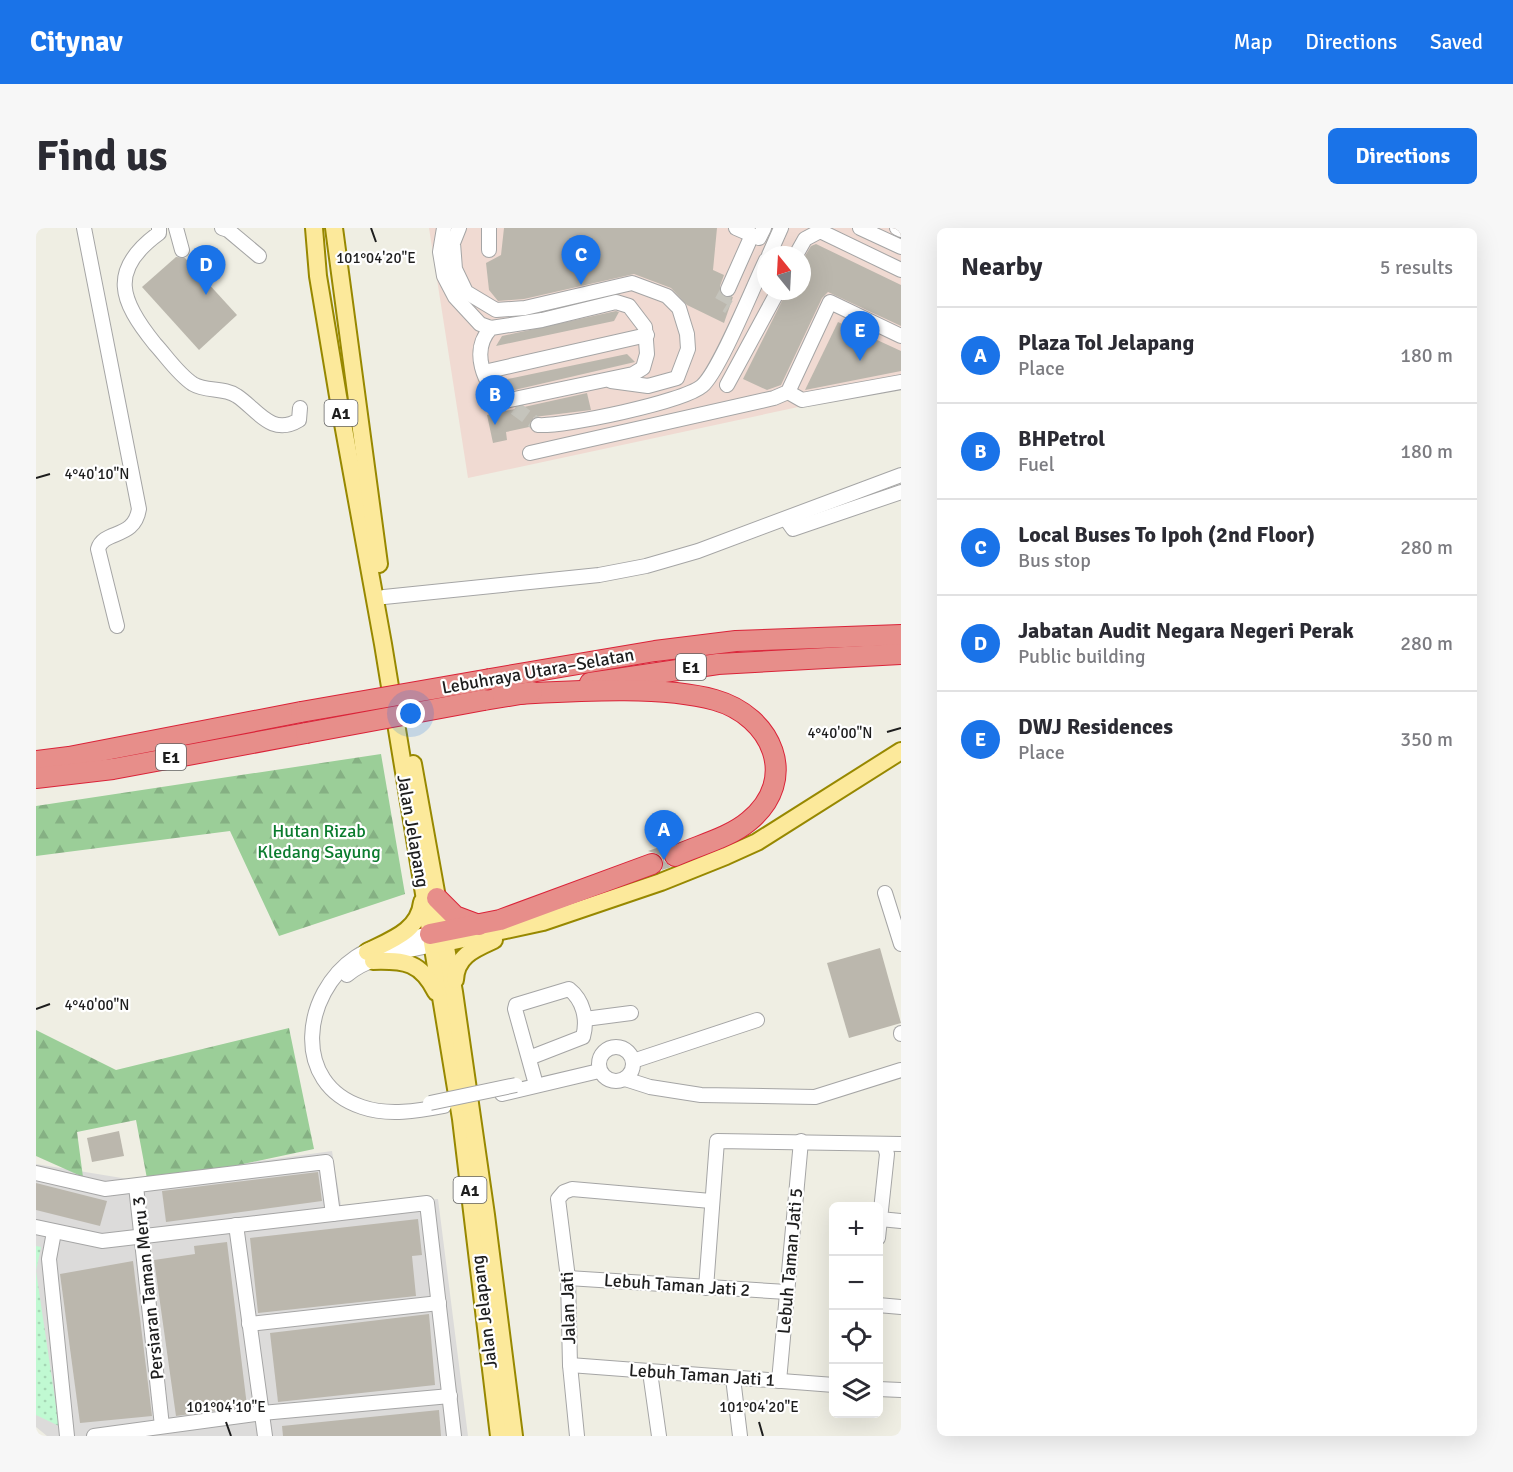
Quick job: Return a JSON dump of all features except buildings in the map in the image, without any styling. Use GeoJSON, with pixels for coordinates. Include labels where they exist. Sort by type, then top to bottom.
{"type":"FeatureCollection","features":[{"type":"Feature","properties":{"kind":"highway","name":"Lebuhraya Utara–Selatan"},"geometry":{"type":"LineString","coordinates":[[36,761],[69,757],[301,712],[655,651],[716,643],[901,635]]}},
{"type":"Feature","properties":{"kind":"highway","name":"Lebuhraya Utara–Selatan"},"geometry":{"type":"LineString","coordinates":[[36,778],[113,769],[518,694],[718,664],[901,654]]}},
{"type":"Feature","properties":{"kind":"highway"},"geometry":{"type":"LineString","coordinates":[[518,694],[590,691],[687,695],[716,700],[739,710],[760,727],[775,757],[775,781],[769,798],[759,813],[731,833],[675,856]]}},
{"type":"Feature","properties":{"kind":"highway"},"geometry":{"type":"LineString","coordinates":[[437,939],[652,864]]}},
{"type":"Feature","properties":{"kind":"highway"},"geometry":{"type":"LineString","coordinates":[[430,895],[455,916],[479,925]]}},
{"type":"Feature","properties":{"kind":"main road","name":"Jalan Jelapang"},"geometry":{"type":"LineString","coordinates":[[314,228],[318,276],[338,396],[430,895]]}},
{"type":"Feature","properties":{"kind":"main road","name":"Jalan Jelapang"},"geometry":{"type":"LineString","coordinates":[[334,228],[363,459],[437,939],[486,1215],[514,1436]]}},
{"type":"Feature","properties":{"kind":"main road"},"geometry":{"type":"LineString","coordinates":[[370,956],[397,960],[415,966],[447,997],[457,964],[464,956],[478,947],[516,929],[609,900],[757,842],[901,751]]}},
{"type":"Feature","properties":{"kind":"main road"},"geometry":{"type":"LineString","coordinates":[[370,956],[415,924],[430,895]]}},
{"type":"Feature","properties":{"kind":"main road"},"geometry":{"type":"LineString","coordinates":[[437,939],[516,929]]}},
{"type":"Feature","properties":{"kind":"main road","name":"Jalan Jelapang"},"geometry":{"type":"LineString","coordinates":[[447,997],[499,1436]]}},
{"type":"Feature","properties":{"kind":"street"},"geometry":{"type":"LineString","coordinates":[[84,228],[139,509],[137,520],[128,530],[102,541],[98,549],[117,626]]}},
{"type":"Feature","properties":{"kind":"street"},"geometry":{"type":"LineString","coordinates":[[182,250],[174,228],[159,231],[130,261],[123,278],[125,296],[141,327],[194,385],[236,395],[262,419],[274,424],[299,420],[300,408]]}},
{"type":"Feature","properties":{"kind":"street"},"geometry":{"type":"LineString","coordinates":[[222,228],[228,230],[259,256]]}},
{"type":"Feature","properties":{"kind":"street"},"geometry":{"type":"LineString","coordinates":[[444,228],[440,252],[444,276],[454,297],[480,324],[491,328],[542,320],[616,302],[629,306],[637,314],[647,335],[647,354],[642,368],[613,382],[510,404],[490,388],[484,372],[479,351],[484,336],[491,328]]}},
{"type":"Feature","properties":{"kind":"street"},"geometry":{"type":"LineString","coordinates":[[459,228],[453,243],[455,269],[466,292],[496,310],[525,308],[632,283],[667,296],[679,308],[688,349],[677,378],[648,386],[613,382]]}},
{"type":"Feature","properties":{"kind":"street"},"geometry":{"type":"LineString","coordinates":[[489,228],[489,250]]}},
{"type":"Feature","properties":{"kind":"street"},"geometry":{"type":"LineString","coordinates":[[728,288],[758,231],[736,228]]}},
{"type":"Feature","properties":{"kind":"street"},"geometry":{"type":"LineString","coordinates":[[773,246],[781,228]]}},
{"type":"Feature","properties":{"kind":"street"},"geometry":{"type":"LineString","coordinates":[[860,228],[885,233],[901,247]]}},
{"type":"Feature","properties":{"kind":"street"},"geometry":{"type":"LineString","coordinates":[[897,228],[901,230]]}},
{"type":"Feature","properties":{"kind":"street"},"geometry":{"type":"LineString","coordinates":[[801,246],[805,239],[820,231],[901,270]]}},
{"type":"Feature","properties":{"kind":"street"},"geometry":{"type":"LineString","coordinates":[[538,425],[553,426],[625,410],[687,394],[702,386],[735,310],[757,275]]}},
{"type":"Feature","properties":{"kind":"street"},"geometry":{"type":"LineString","coordinates":[[727,385],[773,300]]}},
{"type":"Feature","properties":{"kind":"street"},"geometry":{"type":"LineString","coordinates":[[530,453],[774,398],[788,392],[830,302],[901,336]]}},
{"type":"Feature","properties":{"kind":"street"},"geometry":{"type":"LineString","coordinates":[[484,372],[647,335]]}},
{"type":"Feature","properties":{"kind":"street"},"geometry":{"type":"LineString","coordinates":[[613,382],[625,410]]}},
{"type":"Feature","properties":{"kind":"street"},"geometry":{"type":"LineString","coordinates":[[788,392],[802,400],[901,382]]}},
{"type":"Feature","properties":{"kind":"street"},"geometry":{"type":"LineString","coordinates":[[384,597],[599,575],[698,551],[901,475]]}},
{"type":"Feature","properties":{"kind":"street"},"geometry":{"type":"LineString","coordinates":[[786,519],[793,529],[901,492]]}},
{"type":"Feature","properties":{"kind":"street"},"geometry":{"type":"LineString","coordinates":[[885,893],[901,944]]}},
{"type":"Feature","properties":{"kind":"street"},"geometry":{"type":"LineString","coordinates":[[437,939],[370,956],[358,955],[334,976],[315,1011],[312,1040],[315,1060],[324,1078],[344,1099],[363,1107],[396,1112],[476,1099],[599,1067]]}},
{"type":"Feature","properties":{"kind":"street"},"geometry":{"type":"LineString","coordinates":[[370,956],[339,982],[329,995],[321,1011],[316,1031],[321,1059],[334,1082],[360,1101],[385,1106],[430,1103],[599,1067]]}},
{"type":"Feature","properties":{"kind":"street"},"geometry":{"type":"LineString","coordinates":[[529,1058],[583,1037],[585,1019],[579,997],[569,989],[516,1005],[515,1009],[535,1081]]}},
{"type":"Feature","properties":{"kind":"street"},"geometry":{"type":"LineString","coordinates":[[585,1019],[631,1013]]}},
{"type":"Feature","properties":{"kind":"street"},"geometry":{"type":"LineString","coordinates":[[633,1061],[758,1020]]}},
{"type":"Feature","properties":{"kind":"street"},"geometry":{"type":"LineString","coordinates":[[599,1067],[602,1053],[617,1047],[627,1052],[633,1061],[632,1071],[625,1079]]}},
{"type":"Feature","properties":{"kind":"street"},"geometry":{"type":"LineString","coordinates":[[599,1067],[610,1081],[625,1079],[650,1087],[701,1095],[815,1097],[901,1070]]}},
{"type":"Feature","properties":{"kind":"street"},"geometry":{"type":"LineString","coordinates":[[706,1288],[715,1147],[722,1139],[901,1144]]}},
{"type":"Feature","properties":{"kind":"street","name":"Lebuh Taman Jati 5"},"geometry":{"type":"LineString","coordinates":[[779,1381],[801,1142]]}},
{"type":"Feature","properties":{"kind":"street"},"geometry":{"type":"LineString","coordinates":[[882,1202],[887,1154],[884,1144]]}},
{"type":"Feature","properties":{"kind":"street"},"geometry":{"type":"LineString","coordinates":[[36,1173],[96,1189],[326,1162],[333,1214]]}},
{"type":"Feature","properties":{"kind":"street","name":"Persiaran Taman Meru 3"},"geometry":{"type":"LineString","coordinates":[[136,1186],[162,1426]]}},
{"type":"Feature","properties":{"kind":"street","name":"Jalan Jati"},"geometry":{"type":"LineString","coordinates":[[577,1436],[570,1365],[568,1278],[558,1199],[564,1192],[572,1189],[711,1201]]}},
{"type":"Feature","properties":{"kind":"street"},"geometry":{"type":"LineString","coordinates":[[36,1227],[95,1241],[427,1203],[454,1436]]}},
{"type":"Feature","properties":{"kind":"street"},"geometry":{"type":"LineString","coordinates":[[883,1219],[901,1221]]}},
{"type":"Feature","properties":{"kind":"street"},"geometry":{"type":"LineString","coordinates":[[236,1225],[265,1436]]}},
{"type":"Feature","properties":{"kind":"street"},"geometry":{"type":"LineString","coordinates":[[54,1232],[49,1259],[67,1436]]}},
{"type":"Feature","properties":{"kind":"street","name":"Lebuh Taman Jati 2"},"geometry":{"type":"LineString","coordinates":[[568,1278],[787,1292]]}},
{"type":"Feature","properties":{"kind":"street"},"geometry":{"type":"LineString","coordinates":[[249,1324],[439,1303]]}},
{"type":"Feature","properties":{"kind":"street"},"geometry":{"type":"LineString","coordinates":[[883,1305],[901,1307]]}},
{"type":"Feature","properties":{"kind":"street","name":"Lebuh Taman Jati 1"},"geometry":{"type":"LineString","coordinates":[[570,1365],[829,1385]]}},
{"type":"Feature","properties":{"kind":"street"},"geometry":{"type":"LineString","coordinates":[[650,1372],[659,1436]]}},
{"type":"Feature","properties":{"kind":"street"},"geometry":{"type":"LineString","coordinates":[[733,1378],[740,1436]]}},
{"type":"Feature","properties":{"kind":"street"},"geometry":{"type":"LineString","coordinates":[[883,1389],[901,1390]]}},
{"type":"Feature","properties":{"kind":"street"},"geometry":{"type":"LineString","coordinates":[[94,1436],[262,1413],[450,1396]]}},
{"type":"Feature","properties":{"kind":"shaded area"},"geometry":{"type":"Polygon","coordinates":[[[429,228],[901,228],[901,385],[468,478],[429,228]]]}},
{"type":"Feature","properties":{"kind":"shaded area"},"geometry":{"type":"Polygon","coordinates":[[[332,1151],[341,1205],[438,1199],[468,1436],[47,1436],[36,1427],[36,1164],[128,1179],[332,1151]]]}},
{"type":"Feature","properties":{"kind":"green space","name":"Hutan Rizab Kledang Sayung"},"geometry":{"type":"Polygon","coordinates":[[[381,754],[405,894],[279,936],[230,831],[36,856],[36,806],[381,754]]]}},
{"type":"Feature","properties":{"kind":"green space"},"geometry":{"type":"Polygon","coordinates":[[[289,1028],[314,1149],[148,1184],[136,1120],[77,1132],[83,1177],[36,1156],[36,1030],[116,1070],[289,1028]]]}},
{"type":"Feature","properties":{"kind":"green space"},"geometry":{"type":"Polygon","coordinates":[[[36,1246],[41,1247],[36,1271],[36,1246]]]}},
{"type":"Feature","properties":{"kind":"green space"},"geometry":{"type":"Polygon","coordinates":[[[36,1271],[59,1426],[36,1415],[36,1271]]]}},
{"type":"Feature","properties":{"kind":"tunnel"},"geometry":{"type":"LineString","coordinates":[[728,289],[721,302],[729,307]]}},
{"type":"Feature","properties":{"kind":"tunnel"},"geometry":{"type":"LineString","coordinates":[[515,408],[538,425]]}},
{"type":"Feature","properties":{"kind":"place","name":"Local Buses To Ipoh (2nd Floor)"},"geometry":{"type":"Point","coordinates":[581,285]}},
{"type":"Feature","properties":{"kind":"place","name":"Jabatan Audit Negara Negeri Perak"},"geometry":{"type":"Point","coordinates":[206,295]}},
{"type":"Feature","properties":{"kind":"place","name":"DWJ Residences"},"geometry":{"type":"Point","coordinates":[860,361]}},
{"type":"Feature","properties":{"kind":"place","name":"BHPetrol"},"geometry":{"type":"Point","coordinates":[495,425]}},
{"type":"Feature","properties":{"kind":"place","name":"Plaza Tol Jelapang"},"geometry":{"type":"Point","coordinates":[664,860]}}]}
